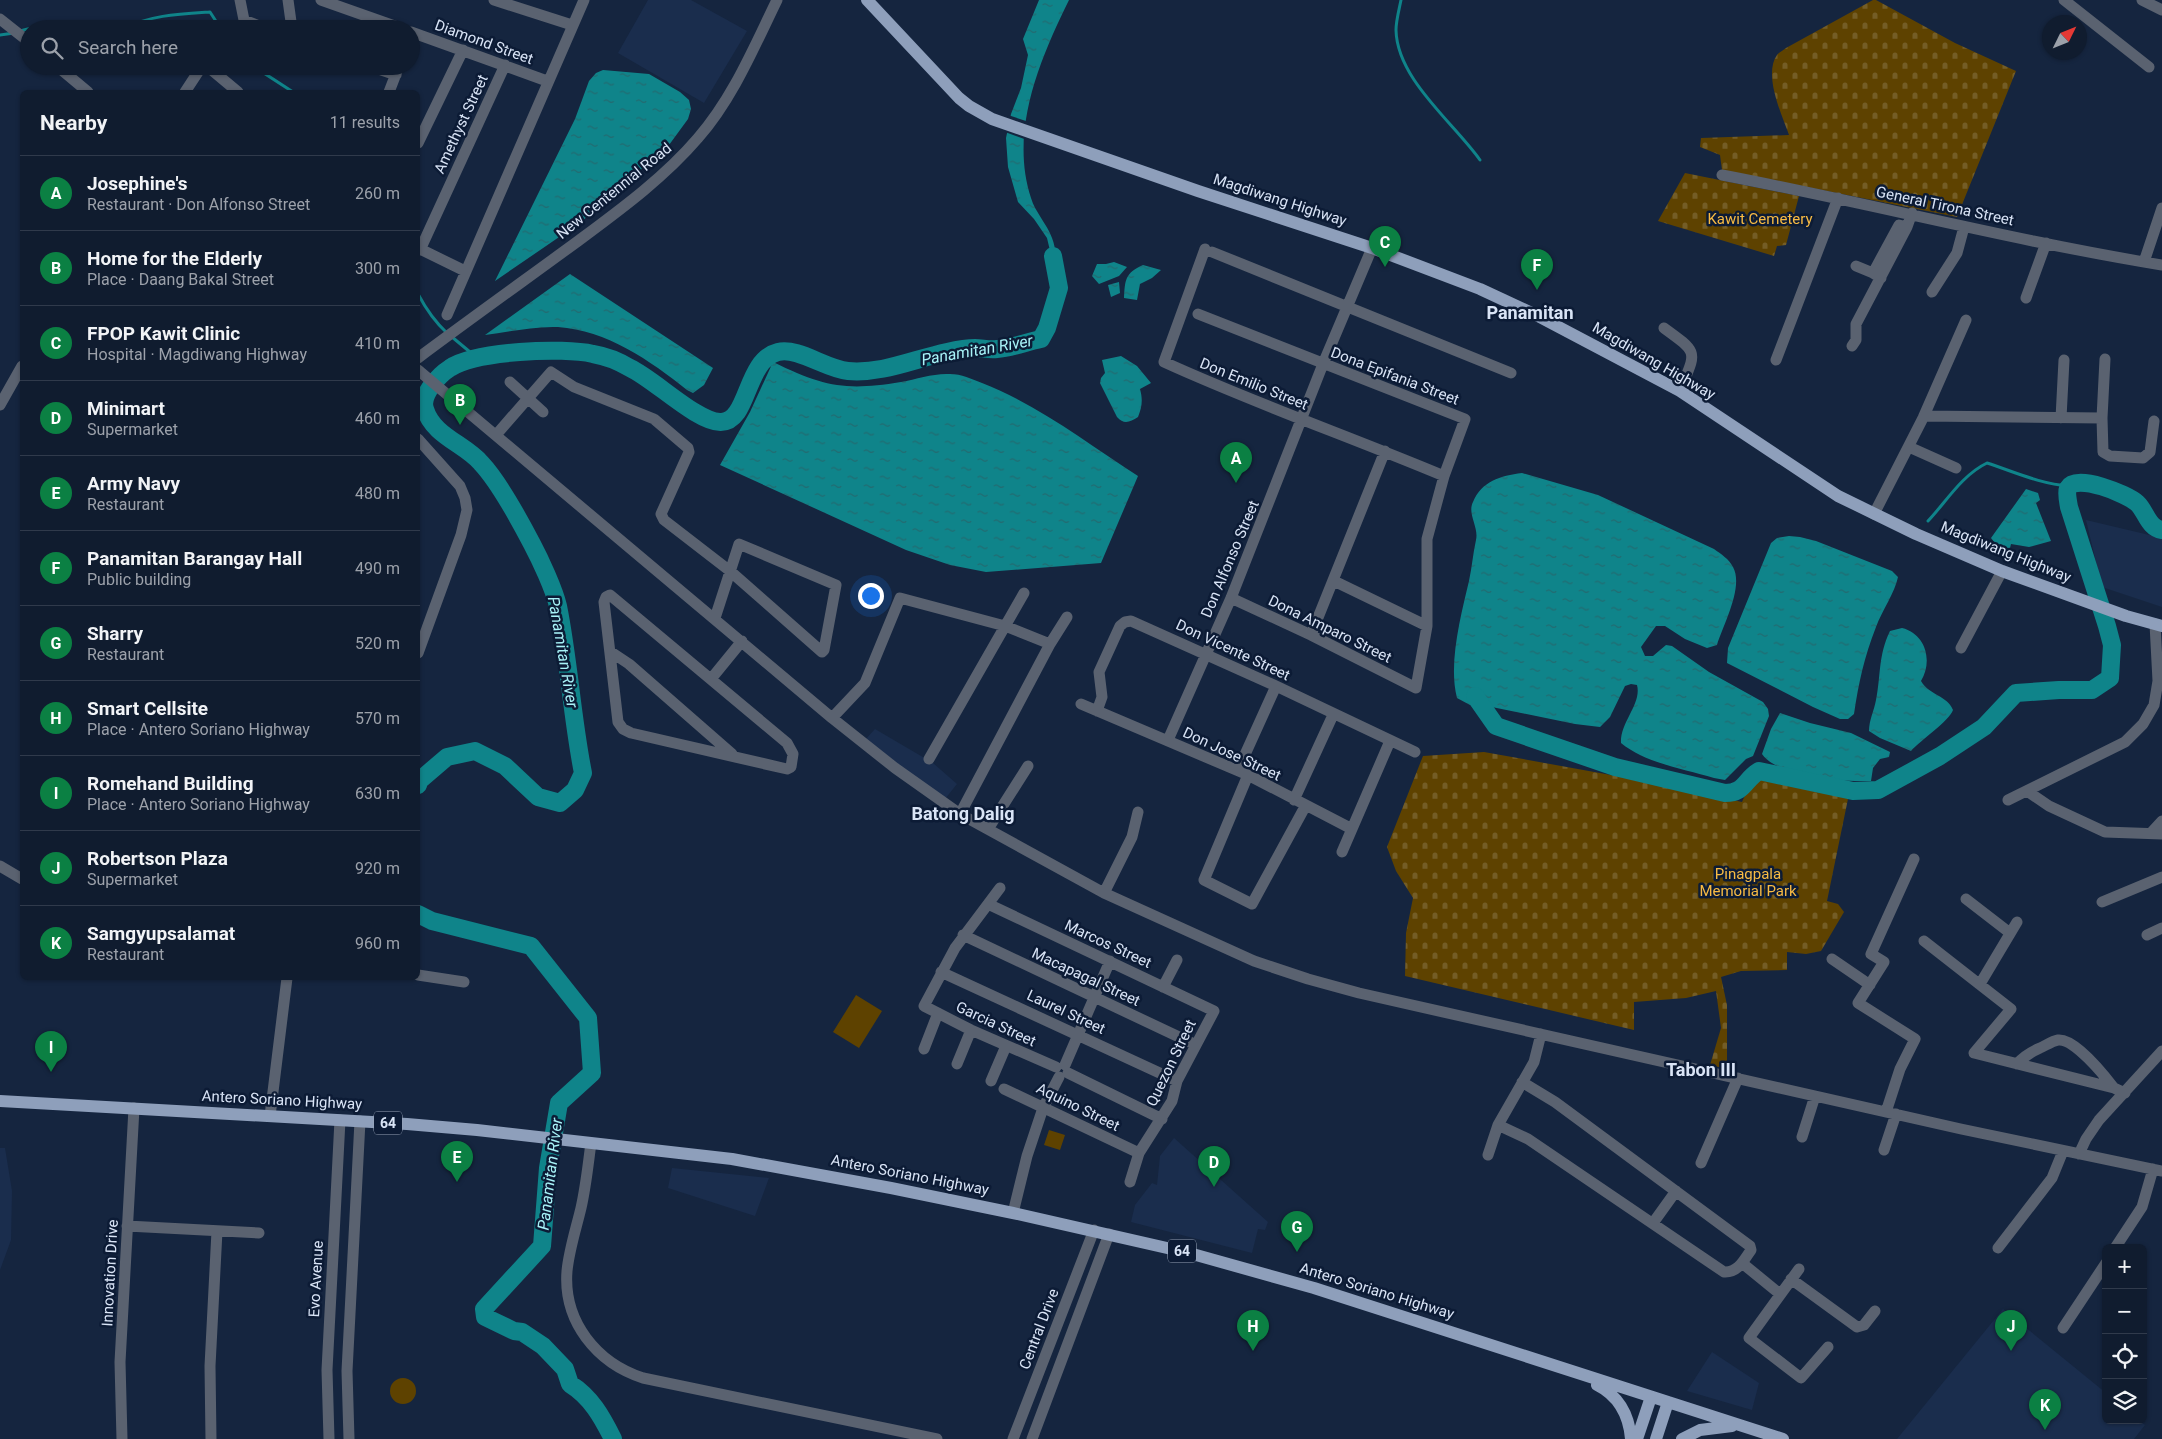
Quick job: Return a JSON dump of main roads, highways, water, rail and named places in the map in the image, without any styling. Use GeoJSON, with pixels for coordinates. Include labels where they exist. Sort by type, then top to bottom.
{"type":"FeatureCollection","features":[{"type":"Feature","properties":{"kind":"main road","name":"Magdiwang Highway"},"geometry":{"type":"LineString","coordinates":[[867,0],[964,103],[992,119],[1198,191],[1372,248],[1480,289],[1536,315],[1680,391],[1814,482],[1874,514],[2002,571],[2109,610],[2159,625]]}},
{"type":"Feature","properties":{"kind":"main road","name":"Antero Soriano Highway"},"geometry":{"type":"LineString","coordinates":[[0,1101],[453,1128],[732,1159],[882,1186],[1094,1230],[1190,1253],[1351,1298],[1783,1439]]}},
{"type":"Feature","properties":{"kind":"main road"},"geometry":{"type":"LineString","coordinates":[[1568,1370],[1606,1390],[1615,1398],[1627,1417],[1631,1439]]}},
{"type":"Feature","properties":{"kind":"main road"},"geometry":{"type":"LineString","coordinates":[[1637,1439],[1651,1397]]}},
{"type":"Feature","properties":{"kind":"main road"},"geometry":{"type":"LineString","coordinates":[[1656,1439],[1668,1402]]}},
{"type":"Feature","properties":{"kind":"main road"},"geometry":{"type":"LineString","coordinates":[[1682,1439],[1700,1430],[1741,1426]]}},
{"type":"Feature","properties":{"kind":"water"},"geometry":{"type":"Polygon","coordinates":[[[1039,0],[1069,0],[1038,71],[1026,121],[1024,147],[1025,173],[1031,198],[1054,243],[1057,280],[1047,238],[1034,219],[1018,202],[1008,167],[1006,138],[1011,114],[1021,88],[1028,55],[1023,39],[1039,0]]]}},
{"type":"Feature","properties":{"kind":"water"},"geometry":{"type":"Polygon","coordinates":[[[603,70],[649,74],[680,92],[689,100],[691,109],[688,119],[669,145],[581,222],[495,281],[575,119],[589,81],[596,73],[603,70]]]}},
{"type":"Feature","properties":{"kind":"water"},"geometry":{"type":"Polygon","coordinates":[[[1114,262],[1127,267],[1119,276],[1099,284],[1092,276],[1097,264],[1114,262]]]}},
{"type":"Feature","properties":{"kind":"water"},"geometry":{"type":"Polygon","coordinates":[[[1143,265],[1161,270],[1152,278],[1140,284],[1137,300],[1124,298],[1129,274],[1143,265]]]}},
{"type":"Feature","properties":{"kind":"water"},"geometry":{"type":"Polygon","coordinates":[[[570,274],[713,368],[704,385],[693,393],[627,349],[593,334],[576,329],[540,327],[485,335],[570,274]]]}},
{"type":"Feature","properties":{"kind":"water"},"geometry":{"type":"Polygon","coordinates":[[[1119,282],[1120,293],[1111,297],[1108,285],[1119,282]]]}},
{"type":"Feature","properties":{"kind":"water"},"geometry":{"type":"Polygon","coordinates":[[[1121,356],[1137,366],[1151,383],[1140,389],[1142,403],[1138,417],[1127,422],[1117,417],[1100,383],[1105,373],[1102,360],[1121,356]]]}},
{"type":"Feature","properties":{"kind":"water"},"geometry":{"type":"Polygon","coordinates":[[[773,362],[821,382],[850,386],[882,385],[938,374],[958,375],[1003,392],[1063,426],[1138,476],[1101,563],[986,572],[950,565],[906,550],[720,465],[750,412],[773,362]]]}},
{"type":"Feature","properties":{"kind":"water"},"geometry":{"type":"Polygon","coordinates":[[[1522,473],[1598,495],[1714,549],[1725,557],[1733,567],[1736,575],[1734,595],[1717,645],[1707,648],[1685,639],[1665,626],[1656,626],[1641,647],[1645,656],[1653,656],[1666,645],[1672,646],[1709,672],[1763,702],[1768,709],[1769,716],[1753,756],[1746,759],[1725,780],[1641,756],[1621,743],[1624,728],[1638,692],[1637,685],[1625,686],[1610,717],[1600,727],[1575,724],[1487,706],[1470,705],[1457,698],[1454,670],[1455,655],[1476,535],[1471,511],[1473,502],[1481,489],[1487,484],[1499,478],[1522,473]]]}},
{"type":"Feature","properties":{"kind":"water"},"geometry":{"type":"Polygon","coordinates":[[[2026,489],[2038,493],[2040,500],[2036,503],[2051,541],[2029,547],[2011,544],[2009,552],[2002,552],[1991,538],[2026,489]]]}},
{"type":"Feature","properties":{"kind":"water"},"geometry":{"type":"Polygon","coordinates":[[[1789,536],[1816,541],[1892,571],[1898,577],[1872,638],[1862,670],[1854,714],[1848,719],[1840,719],[1813,707],[1727,663],[1728,648],[1771,543],[1777,538],[1789,536]]]}},
{"type":"Feature","properties":{"kind":"water"},"geometry":{"type":"Polygon","coordinates":[[[1902,628],[1917,636],[1925,649],[1927,657],[1925,673],[1921,681],[1929,690],[1947,701],[1953,710],[1946,720],[1911,751],[1880,738],[1869,731],[1876,700],[1883,649],[1890,631],[1902,628]]]}},
{"type":"Feature","properties":{"kind":"water"},"geometry":{"type":"Polygon","coordinates":[[[1780,713],[1851,733],[1890,752],[1889,757],[1880,759],[1873,768],[1871,781],[1829,779],[1796,773],[1782,768],[1770,762],[1762,754],[1771,729],[1780,713]]]}},
{"type":"Feature","properties":{"kind":"waterway"},"geometry":{"type":"LineString","coordinates":[[1401,0],[1396,30],[1399,48],[1406,66],[1428,99],[1480,160]]}},
{"type":"Feature","properties":{"kind":"waterway"},"geometry":{"type":"LineString","coordinates":[[147,20],[210,12],[215,20]]}},
{"type":"Feature","properties":{"kind":"waterway"},"geometry":{"type":"LineString","coordinates":[[0,35],[14,33]]}},
{"type":"Feature","properties":{"kind":"waterway"},"geometry":{"type":"LineString","coordinates":[[267,75],[290,90]]}},
{"type":"Feature","properties":{"kind":"waterway","name":"Panamitan River"},"geometry":{"type":"LineString","coordinates":[[420,780],[447,757],[475,751],[505,766],[538,797],[560,803],[575,790],[583,773],[558,606],[546,574],[521,524],[488,471],[474,456],[442,433],[429,418],[425,409],[425,398],[428,392],[436,380],[446,371],[462,362],[498,354],[541,351],[593,354],[617,361],[640,374],[700,416],[721,422],[730,419],[737,412],[759,366],[767,357],[778,352],[786,351],[803,355],[839,369],[861,371],[886,368],[957,350],[1003,348],[1041,339],[1047,328],[1059,288],[1053,256]]}},
{"type":"Feature","properties":{"kind":"waterway"},"geometry":{"type":"LineString","coordinates":[[420,298],[431,315],[447,333]]}},
{"type":"Feature","properties":{"kind":"waterway"},"geometry":{"type":"LineString","coordinates":[[452,337],[476,357]]}},
{"type":"Feature","properties":{"kind":"waterway"},"geometry":{"type":"LineString","coordinates":[[420,413],[425,409]]}},
{"type":"Feature","properties":{"kind":"waterway"},"geometry":{"type":"LineString","coordinates":[[1928,521],[1970,474],[1987,463],[2038,480],[2069,486]]}},
{"type":"Feature","properties":{"kind":"waterway"},"geometry":{"type":"LineString","coordinates":[[1475,696],[1496,726],[1615,767],[1725,793],[1737,791],[1759,771],[1853,791],[1878,790],[1940,756],[1984,727],[2016,693],[2092,690],[2110,678],[2112,645],[2069,507],[2068,488],[2073,484],[2081,483],[2102,486],[2113,490],[2137,503],[2150,523],[2157,529],[2162,530]]}},
{"type":"Feature","properties":{"kind":"waterway","name":"Panamitan River"},"geometry":{"type":"LineString","coordinates":[[420,915],[432,921],[531,946],[588,1018],[592,1073],[559,1103],[548,1168],[542,1246],[484,1309],[485,1317],[514,1331],[522,1332],[543,1346],[565,1369],[570,1384],[590,1401],[613,1439]]}},
{"type":"Feature","properties":{"kind":"place","name":"FPOP Kawit Clinic"},"geometry":{"type":"Point","coordinates":[1385,267]}},
{"type":"Feature","properties":{"kind":"place","name":"Panamitan Barangay Hall"},"geometry":{"type":"Point","coordinates":[1537,290]}},
{"type":"Feature","properties":{"kind":"place","name":"Home for the Elderly"},"geometry":{"type":"Point","coordinates":[460,425]}},
{"type":"Feature","properties":{"kind":"place","name":"Josephine's"},"geometry":{"type":"Point","coordinates":[1236,483]}},
{"type":"Feature","properties":{"kind":"place","name":"Romehand Building"},"geometry":{"type":"Point","coordinates":[51,1072]}},
{"type":"Feature","properties":{"kind":"place","name":"Army Navy"},"geometry":{"type":"Point","coordinates":[457,1182]}},
{"type":"Feature","properties":{"kind":"place","name":"Minimart"},"geometry":{"type":"Point","coordinates":[1214,1187]}},
{"type":"Feature","properties":{"kind":"place","name":"Sharry"},"geometry":{"type":"Point","coordinates":[1297,1252]}},
{"type":"Feature","properties":{"kind":"place","name":"Smart Cellsite"},"geometry":{"type":"Point","coordinates":[1253,1351]}},
{"type":"Feature","properties":{"kind":"place","name":"Robertson Plaza"},"geometry":{"type":"Point","coordinates":[2011,1351]}},
{"type":"Feature","properties":{"kind":"place","name":"Samgyupsalamat"},"geometry":{"type":"Point","coordinates":[2045,1430]}},
{"type":"Feature","properties":{"kind":"district","name":"Panamitan"},"geometry":{"type":"Point","coordinates":[1530,312]}},
{"type":"Feature","properties":{"kind":"district","name":"Batong Dalig"},"geometry":{"type":"Point","coordinates":[963,813]}},
{"type":"Feature","properties":{"kind":"district","name":"Tabon III"},"geometry":{"type":"Point","coordinates":[1701,1069]}},
{"type":"Feature","properties":{"kind":"park label","name":"Kawit Cemetery"},"geometry":{"type":"Point","coordinates":[1760,219]}},
{"type":"Feature","properties":{"kind":"park label","name":"Pinagpala Memorial Park"},"geometry":{"type":"Point","coordinates":[1748,882]}}]}
